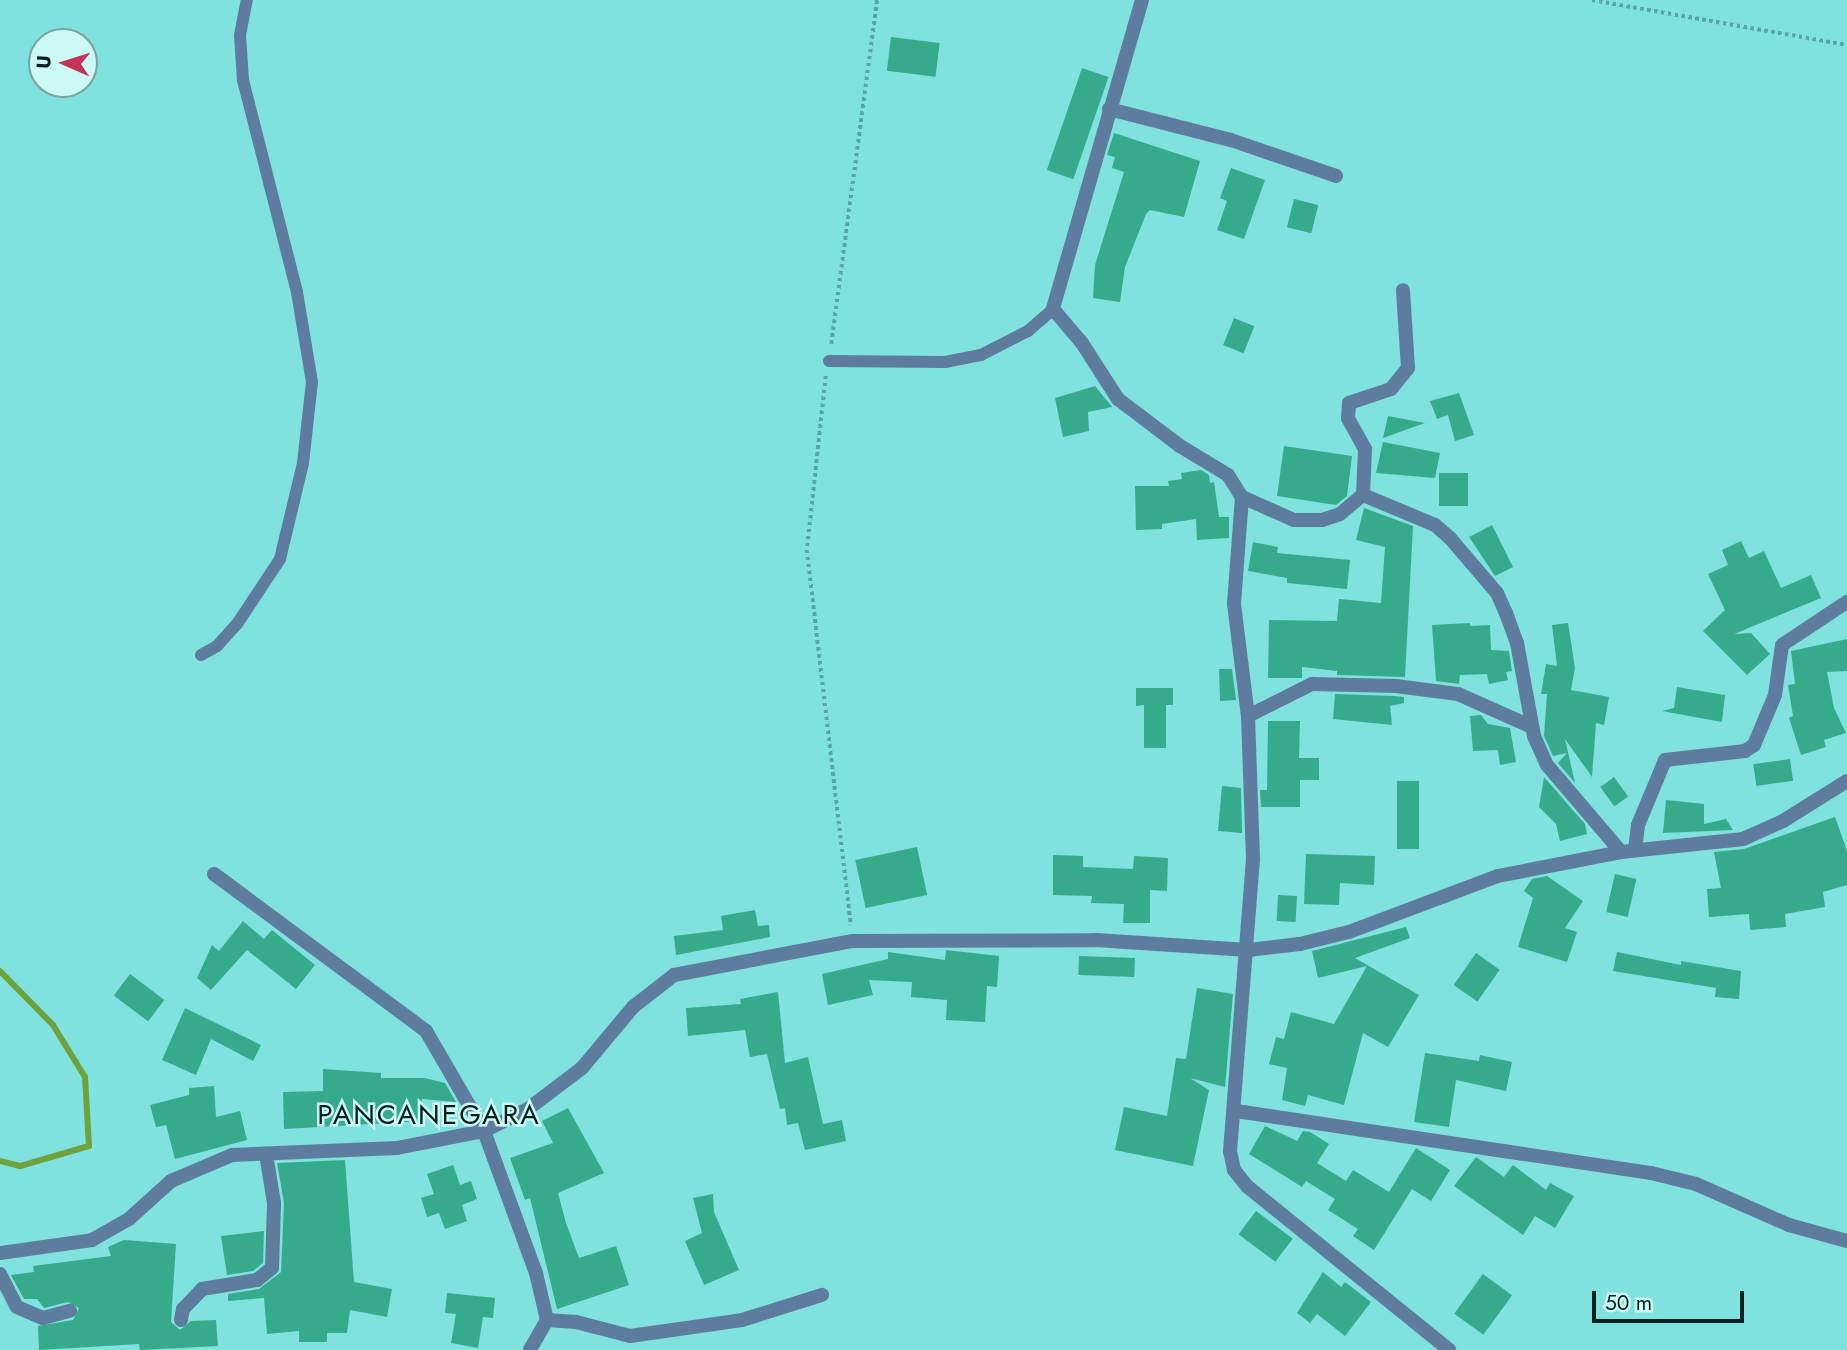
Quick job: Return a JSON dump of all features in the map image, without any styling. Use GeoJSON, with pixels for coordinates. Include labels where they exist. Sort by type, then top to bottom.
{"type":"FeatureCollection","features":[{"type":"Feature","properties":{"kind":"street"},"geometry":{"type":"LineString","coordinates":[[1142,0],[1053,309],[1082,343],[1118,399],[1180,446],[1228,475],[1242,497],[1294,520],[1322,520],[1340,514],[1363,495],[1365,449],[1349,418],[1349,403],[1391,389],[1408,368],[1403,290]]}},
{"type":"Feature","properties":{"kind":"street"},"geometry":{"type":"LineString","coordinates":[[1110,108],[1231,140],[1336,176]]}},
{"type":"Feature","properties":{"kind":"street"},"geometry":{"type":"LineString","coordinates":[[1363,495],[1435,525],[1497,593],[1517,643],[1532,727],[1546,765],[1628,851]]}},
{"type":"Feature","properties":{"kind":"street"},"geometry":{"type":"LineString","coordinates":[[1242,497],[1234,604],[1248,716],[1253,859],[1236,1111],[1230,1151],[1234,1170],[1248,1187],[1449,1350]]}},
{"type":"Feature","properties":{"kind":"street"},"geometry":{"type":"LineString","coordinates":[[1628,851],[1665,760],[1745,751],[1754,745],[1775,695],[1782,645],[1847,602]]}},
{"type":"Feature","properties":{"kind":"street"},"geometry":{"type":"LineString","coordinates":[[1248,716],[1312,684],[1370,685],[1458,694],[1532,727]]}},
{"type":"Feature","properties":{"kind":"street"},"geometry":{"type":"LineString","coordinates":[[0,1253],[92,1240],[129,1219],[171,1181],[232,1155],[397,1148],[484,1131],[528,1109],[582,1068],[633,1007],[674,975],[853,941],[1083,940],[1248,950],[1349,932],[1498,876],[1628,851],[1743,839],[1783,821],[1847,781]]}},
{"type":"Feature","properties":{"kind":"street"},"geometry":{"type":"LineString","coordinates":[[214,874],[426,1031],[484,1131],[536,1273],[547,1320],[530,1350]]}},
{"type":"Feature","properties":{"kind":"street"},"geometry":{"type":"LineString","coordinates":[[1236,1111],[1651,1173],[1696,1184],[1789,1225],[1847,1241]]}},
{"type":"Feature","properties":{"kind":"street"},"geometry":{"type":"LineString","coordinates":[[181,1320],[183,1309],[202,1289],[257,1280],[272,1268],[274,1203],[266,1154]]}},
{"type":"Feature","properties":{"kind":"street"},"geometry":{"type":"LineString","coordinates":[[0,1274],[17,1307],[43,1318],[70,1311]]}},
{"type":"Feature","properties":{"kind":"street"},"geometry":{"type":"LineString","coordinates":[[547,1320],[576,1322],[629,1336],[742,1320],[822,1295]]}},
{"type":"Feature","properties":{"kind":"lane"},"geometry":{"type":"LineString","coordinates":[[201,654],[217,646],[237,624],[280,559],[303,463],[312,382],[297,292],[243,80],[240,35],[247,0]]}},
{"type":"Feature","properties":{"kind":"lane"},"geometry":{"type":"LineString","coordinates":[[829,362],[945,362],[981,355],[1028,331],[1053,309]]}},
{"type":"Feature","properties":{"kind":"path"},"geometry":{"type":"LineString","coordinates":[[853,941],[807,550],[877,0]]}},
{"type":"Feature","properties":{"kind":"path"},"geometry":{"type":"LineString","coordinates":[[1592,0],[1847,45]]}},
{"type":"Feature","properties":{"kind":"building"},"geometry":{"type":"Polygon","coordinates":[[[891,37],[940,43],[935,77],[887,71],[891,37]]]}},
{"type":"Feature","properties":{"kind":"building"},"geometry":{"type":"Polygon","coordinates":[[[1082,68],[1108,77],[1073,179],[1047,170],[1082,68]]]}},
{"type":"Feature","properties":{"kind":"building"},"geometry":{"type":"Polygon","coordinates":[[[1114,133],[1200,161],[1184,217],[1150,210],[1146,214],[1125,267],[1120,302],[1093,298],[1095,265],[1124,172],[1112,168],[1115,157],[1107,155],[1114,133]]]}},
{"type":"Feature","properties":{"kind":"building"},"geometry":{"type":"Polygon","coordinates":[[[1231,168],[1265,180],[1244,239],[1217,230],[1227,201],[1220,198],[1231,168]]]}},
{"type":"Feature","properties":{"kind":"building"},"geometry":{"type":"Polygon","coordinates":[[[1294,199],[1318,205],[1311,233],[1287,227],[1294,199]]]}},
{"type":"Feature","properties":{"kind":"building"},"geometry":{"type":"Polygon","coordinates":[[[1234,318],[1254,326],[1244,353],[1223,345],[1234,318]]]}},
{"type":"Feature","properties":{"kind":"building"},"geometry":{"type":"Polygon","coordinates":[[[1095,386],[1112,407],[1088,412],[1089,431],[1063,437],[1055,398],[1095,386]]]}},
{"type":"Feature","properties":{"kind":"building"},"geometry":{"type":"Polygon","coordinates":[[[1459,393],[1474,435],[1455,441],[1448,415],[1437,419],[1430,401],[1459,393]]]}},
{"type":"Feature","properties":{"kind":"building"},"geometry":{"type":"Polygon","coordinates":[[[1388,416],[1425,423],[1383,438],[1388,416]]]}},
{"type":"Feature","properties":{"kind":"building"},"geometry":{"type":"Polygon","coordinates":[[[1383,442],[1440,453],[1435,478],[1376,473],[1383,442]]]}},
{"type":"Feature","properties":{"kind":"building"},"geometry":{"type":"Polygon","coordinates":[[[1284,446],[1352,456],[1347,496],[1336,505],[1277,496],[1284,446]]]}},
{"type":"Feature","properties":{"kind":"building"},"geometry":{"type":"Polygon","coordinates":[[[1201,470],[1209,475],[1210,483],[1214,482],[1219,517],[1229,517],[1229,538],[1197,540],[1196,519],[1162,524],[1162,529],[1136,530],[1135,486],[1169,486],[1168,481],[1182,479],[1181,473],[1201,470]]]}},
{"type":"Feature","properties":{"kind":"building"},"geometry":{"type":"Polygon","coordinates":[[[1439,473],[1468,473],[1468,506],[1439,506],[1439,473]]]}},
{"type":"Feature","properties":{"kind":"building"},"geometry":{"type":"Polygon","coordinates":[[[1364,508],[1413,526],[1405,677],[1337,675],[1337,671],[1302,667],[1302,678],[1268,678],[1269,620],[1337,621],[1339,599],[1381,603],[1385,547],[1356,540],[1364,508]]]}},
{"type":"Feature","properties":{"kind":"building"},"geometry":{"type":"Polygon","coordinates":[[[1492,525],[1513,567],[1495,576],[1469,537],[1492,525]]]}},
{"type":"Feature","properties":{"kind":"building"},"geometry":{"type":"Polygon","coordinates":[[[1741,541],[1749,558],[1764,551],[1781,588],[1811,575],[1821,598],[1734,634],[1751,633],[1770,654],[1747,675],[1703,631],[1725,610],[1708,574],[1728,565],[1722,550],[1741,541]]]}},
{"type":"Feature","properties":{"kind":"building"},"geometry":{"type":"Polygon","coordinates":[[[1253,542],[1278,547],[1277,553],[1350,560],[1347,589],[1287,583],[1287,578],[1248,571],[1253,542]]]}},
{"type":"Feature","properties":{"kind":"building"},"geometry":{"type":"Polygon","coordinates":[[[1470,623],[1470,626],[1490,625],[1491,650],[1509,651],[1512,671],[1506,672],[1508,680],[1489,684],[1487,674],[1460,675],[1459,684],[1436,681],[1432,625],[1470,623]]]}},
{"type":"Feature","properties":{"kind":"building"},"geometry":{"type":"Polygon","coordinates":[[[1568,623],[1575,668],[1571,690],[1609,697],[1604,725],[1596,723],[1592,777],[1565,739],[1575,783],[1558,763],[1567,753],[1553,756],[1544,736],[1547,694],[1541,694],[1546,664],[1557,666],[1552,625],[1568,623]]]}},
{"type":"Feature","properties":{"kind":"building"},"geometry":{"type":"Polygon","coordinates":[[[1847,639],[1847,671],[1827,672],[1834,708],[1846,733],[1824,740],[1826,747],[1801,755],[1789,718],[1793,716],[1788,685],[1795,684],[1791,651],[1847,639]]]}},
{"type":"Feature","properties":{"kind":"building"},"geometry":{"type":"Polygon","coordinates":[[[1219,669],[1232,669],[1236,700],[1220,701],[1219,669]]]}},
{"type":"Feature","properties":{"kind":"building"},"geometry":{"type":"Polygon","coordinates":[[[1677,687],[1725,695],[1722,722],[1662,711],[1674,708],[1677,687]]]}},
{"type":"Feature","properties":{"kind":"building"},"geometry":{"type":"Polygon","coordinates":[[[1136,688],[1173,688],[1173,705],[1166,705],[1166,748],[1144,748],[1144,705],[1136,706],[1136,688]]]}},
{"type":"Feature","properties":{"kind":"building"},"geometry":{"type":"Polygon","coordinates":[[[1335,694],[1404,697],[1404,703],[1390,706],[1392,725],[1333,719],[1335,694]]]}},
{"type":"Feature","properties":{"kind":"building"},"geometry":{"type":"Polygon","coordinates":[[[1481,715],[1488,724],[1510,728],[1516,762],[1500,765],[1498,750],[1473,751],[1470,716],[1481,715]]]}},
{"type":"Feature","properties":{"kind":"building"},"geometry":{"type":"Polygon","coordinates":[[[1268,721],[1300,721],[1299,758],[1319,758],[1319,780],[1300,780],[1300,807],[1261,807],[1260,790],[1267,790],[1268,721]]]}},
{"type":"Feature","properties":{"kind":"building"},"geometry":{"type":"Polygon","coordinates":[[[1790,759],[1793,781],[1756,786],[1753,764],[1790,759]]]}},
{"type":"Feature","properties":{"kind":"building"},"geometry":{"type":"Polygon","coordinates":[[[1544,777],[1585,824],[1587,834],[1560,841],[1556,824],[1539,807],[1544,777]]]}},
{"type":"Feature","properties":{"kind":"building"},"geometry":{"type":"Polygon","coordinates":[[[1614,777],[1628,796],[1614,806],[1600,787],[1614,777]]]}},
{"type":"Feature","properties":{"kind":"building"},"geometry":{"type":"Polygon","coordinates":[[[1397,781],[1419,781],[1419,849],[1397,849],[1397,781]]]}},
{"type":"Feature","properties":{"kind":"building"},"geometry":{"type":"Polygon","coordinates":[[[1222,786],[1241,788],[1242,833],[1218,831],[1222,786]]]}},
{"type":"Feature","properties":{"kind":"building"},"geometry":{"type":"Polygon","coordinates":[[[1666,800],[1704,804],[1704,824],[1726,819],[1733,830],[1663,833],[1666,800]]]}},
{"type":"Feature","properties":{"kind":"building"},"geometry":{"type":"Polygon","coordinates":[[[1835,817],[1847,851],[1847,885],[1823,892],[1825,907],[1785,914],[1786,927],[1750,930],[1749,914],[1709,917],[1707,889],[1721,888],[1714,852],[1744,849],[1835,817]]]}},
{"type":"Feature","properties":{"kind":"building"},"geometry":{"type":"Polygon","coordinates":[[[917,847],[927,895],[866,908],[855,860],[917,847]]]}},
{"type":"Feature","properties":{"kind":"building"},"geometry":{"type":"Polygon","coordinates":[[[1306,854],[1375,856],[1374,885],[1340,883],[1339,905],[1304,904],[1306,854]]]}},
{"type":"Feature","properties":{"kind":"building"},"geometry":{"type":"Polygon","coordinates":[[[1053,855],[1083,856],[1083,867],[1133,869],[1134,856],[1168,858],[1167,891],[1150,890],[1150,923],[1123,923],[1124,904],[1091,903],[1092,896],[1053,895],[1053,855]]]}},
{"type":"Feature","properties":{"kind":"building"},"geometry":{"type":"Polygon","coordinates":[[[1615,874],[1636,879],[1628,917],[1606,912],[1615,874]]]}},
{"type":"Feature","properties":{"kind":"building"},"geometry":{"type":"Polygon","coordinates":[[[1547,876],[1583,901],[1565,928],[1577,932],[1567,962],[1518,947],[1533,898],[1524,891],[1532,879],[1547,876]]]}},
{"type":"Feature","properties":{"kind":"building"},"geometry":{"type":"Polygon","coordinates":[[[1278,895],[1297,896],[1296,922],[1277,921],[1278,895]]]}},
{"type":"Feature","properties":{"kind":"building"},"geometry":{"type":"Polygon","coordinates":[[[755,910],[758,926],[769,925],[770,937],[676,955],[674,936],[723,930],[721,916],[755,910]]]}},
{"type":"Feature","properties":{"kind":"building"},"geometry":{"type":"Polygon","coordinates":[[[243,921],[264,939],[272,930],[315,965],[296,989],[247,950],[211,990],[197,978],[212,945],[219,951],[243,921]]]}},
{"type":"Feature","properties":{"kind":"building"},"geometry":{"type":"Polygon","coordinates":[[[1406,927],[1410,938],[1355,958],[1419,995],[1388,1047],[1363,1033],[1344,1105],[1308,1095],[1305,1106],[1282,1100],[1287,1068],[1269,1064],[1276,1037],[1284,1039],[1291,1012],[1334,1024],[1367,966],[1318,978],[1312,951],[1406,927]]]}},
{"type":"Feature","properties":{"kind":"building"},"geometry":{"type":"Polygon","coordinates":[[[946,950],[999,956],[997,987],[987,986],[985,1022],[946,1020],[947,1000],[911,997],[912,982],[869,980],[873,995],[828,1005],[822,974],[888,959],[888,952],[945,960],[946,950]]]}},
{"type":"Feature","properties":{"kind":"building"},"geometry":{"type":"Polygon","coordinates":[[[1617,952],[1681,965],[1681,961],[1741,971],[1739,999],[1715,997],[1716,988],[1613,971],[1617,952]]]}},
{"type":"Feature","properties":{"kind":"building"},"geometry":{"type":"Polygon","coordinates":[[[1476,953],[1500,970],[1477,1002],[1454,985],[1476,953]]]}},
{"type":"Feature","properties":{"kind":"building"},"geometry":{"type":"Polygon","coordinates":[[[1079,956],[1135,958],[1134,977],[1078,975],[1079,956]]]}},
{"type":"Feature","properties":{"kind":"building"},"geometry":{"type":"Polygon","coordinates":[[[130,974],[164,1000],[148,1021],[114,996],[130,974]]]}},
{"type":"Feature","properties":{"kind":"building"},"geometry":{"type":"Polygon","coordinates":[[[1197,988],[1233,994],[1225,1087],[1190,1078],[1209,1090],[1193,1166],[1115,1150],[1124,1107],[1167,1116],[1176,1058],[1186,1059],[1197,988]]]}},
{"type":"Feature","properties":{"kind":"building"},"geometry":{"type":"Polygon","coordinates":[[[778,992],[785,1063],[808,1057],[823,1124],[842,1120],[846,1141],[805,1150],[798,1123],[787,1125],[785,1108],[780,1109],[767,1054],[750,1057],[745,1030],[688,1036],[686,1008],[741,1004],[740,999],[778,992]]]}},
{"type":"Feature","properties":{"kind":"building"},"geometry":{"type":"Polygon","coordinates":[[[185,1008],[261,1045],[253,1061],[211,1039],[196,1075],[162,1060],[185,1008]]]}},
{"type":"Feature","properties":{"kind":"building"},"geometry":{"type":"Polygon","coordinates":[[[1425,1053],[1479,1061],[1480,1055],[1512,1062],[1506,1091],[1456,1080],[1449,1127],[1414,1122],[1425,1053]]]}},
{"type":"Feature","properties":{"kind":"building"},"geometry":{"type":"Polygon","coordinates":[[[323,1069],[381,1073],[381,1078],[425,1078],[445,1083],[456,1102],[422,1099],[422,1121],[284,1129],[283,1092],[323,1091],[323,1069]]]}},
{"type":"Feature","properties":{"kind":"building"},"geometry":{"type":"Polygon","coordinates":[[[214,1086],[216,1117],[240,1111],[247,1140],[175,1159],[166,1125],[156,1127],[150,1105],[189,1095],[189,1088],[214,1086]]]}},
{"type":"Feature","properties":{"kind":"building"},"geometry":{"type":"Polygon","coordinates":[[[568,1108],[604,1173],[558,1193],[566,1223],[579,1258],[616,1246],[629,1285],[557,1309],[530,1198],[525,1200],[510,1158],[553,1143],[542,1121],[568,1108]]]}},
{"type":"Feature","properties":{"kind":"building"},"geometry":{"type":"Polygon","coordinates":[[[1265,1126],[1297,1141],[1303,1131],[1310,1132],[1329,1144],[1317,1163],[1346,1181],[1353,1170],[1389,1192],[1416,1148],[1450,1170],[1431,1201],[1412,1189],[1374,1250],[1353,1236],[1358,1229],[1328,1210],[1335,1199],[1306,1181],[1302,1187],[1249,1154],[1265,1126]]]}},
{"type":"Feature","properties":{"kind":"building"},"geometry":{"type":"Polygon","coordinates":[[[1476,1157],[1504,1177],[1513,1165],[1546,1190],[1550,1183],[1574,1196],[1555,1228],[1535,1216],[1523,1235],[1454,1186],[1476,1157]]]}},
{"type":"Feature","properties":{"kind":"building"},"geometry":{"type":"Polygon","coordinates":[[[345,1160],[354,1282],[392,1289],[387,1317],[350,1310],[347,1333],[327,1333],[327,1342],[299,1342],[299,1331],[267,1334],[264,1298],[228,1301],[228,1294],[259,1289],[281,1272],[284,1203],[277,1163],[345,1160]]]}},
{"type":"Feature","properties":{"kind":"building"},"geometry":{"type":"Polygon","coordinates":[[[453,1165],[460,1185],[471,1181],[477,1199],[462,1205],[467,1221],[445,1229],[439,1213],[427,1217],[421,1198],[434,1194],[427,1174],[453,1165]]]}},
{"type":"Feature","properties":{"kind":"building"},"geometry":{"type":"Polygon","coordinates":[[[713,1194],[714,1212],[739,1270],[704,1285],[685,1241],[702,1233],[693,1198],[713,1194]]]}},
{"type":"Feature","properties":{"kind":"building"},"geometry":{"type":"Polygon","coordinates":[[[1256,1211],[1293,1239],[1275,1262],[1239,1234],[1256,1211]]]}},
{"type":"Feature","properties":{"kind":"building"},"geometry":{"type":"Polygon","coordinates":[[[264,1231],[263,1263],[253,1271],[227,1275],[221,1236],[264,1231]]]}},
{"type":"Feature","properties":{"kind":"building"},"geometry":{"type":"Polygon","coordinates":[[[124,1240],[176,1244],[171,1322],[180,1330],[191,1321],[216,1320],[218,1346],[140,1350],[139,1344],[39,1350],[38,1326],[73,1320],[79,1308],[68,1302],[44,1308],[37,1299],[24,1299],[11,1275],[34,1272],[33,1266],[111,1256],[108,1247],[124,1240]]]}},
{"type":"Feature","properties":{"kind":"building"},"geometry":{"type":"Polygon","coordinates":[[[1323,1272],[1341,1287],[1345,1282],[1371,1302],[1345,1336],[1317,1314],[1310,1323],[1297,1313],[1323,1272]]]}},
{"type":"Feature","properties":{"kind":"building"},"geometry":{"type":"Polygon","coordinates":[[[1483,1274],[1512,1295],[1483,1335],[1454,1314],[1483,1274]]]}},
{"type":"Feature","properties":{"kind":"building"},"geometry":{"type":"Polygon","coordinates":[[[447,1293],[495,1298],[493,1318],[483,1317],[478,1348],[451,1343],[456,1314],[445,1313],[447,1293]]]}},
{"type":"Feature","properties":{"kind":"waterway"},"geometry":{"type":"LineString","coordinates":[[0,971],[53,1025],[85,1077],[89,1146],[20,1166],[0,1161]]}},
{"type":"Feature","properties":{"kind":"district","name":"PANCANEGARA"},"geometry":{"type":"Point","coordinates":[429,1115]}}]}
